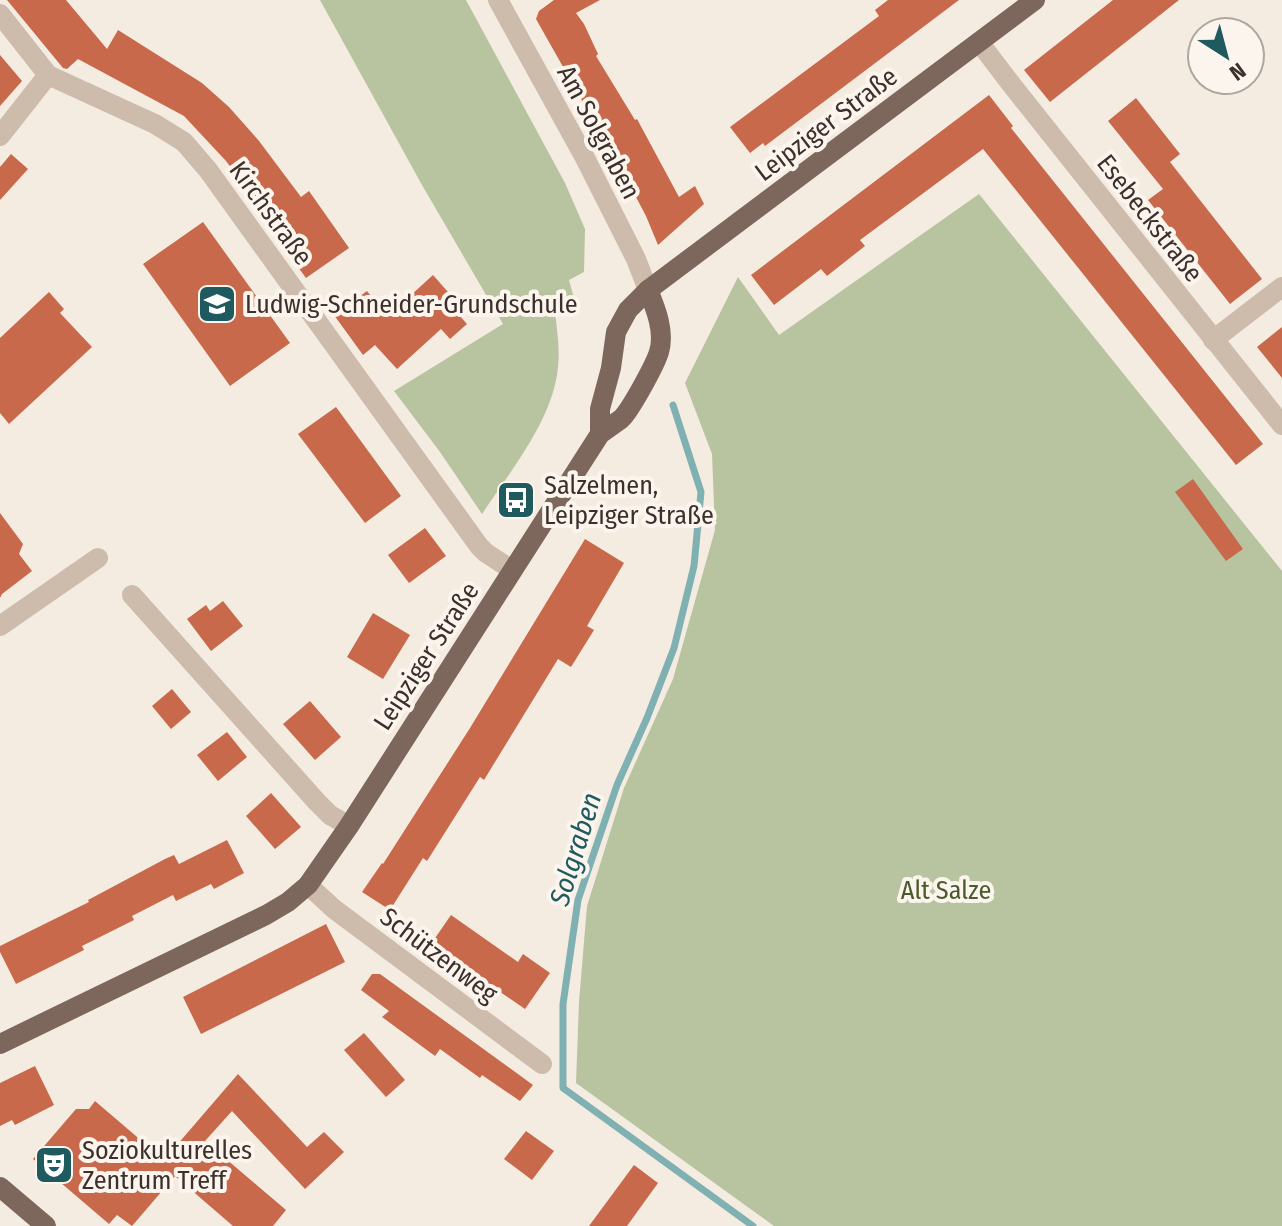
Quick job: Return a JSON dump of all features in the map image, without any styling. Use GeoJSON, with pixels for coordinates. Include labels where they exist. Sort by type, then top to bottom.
{"type":"FeatureCollection","features":[{"type":"Feature","properties":{"kind":"main road","name":"Leipziger Straße"},"geometry":{"type":"LineString","coordinates":[[600,434],[600,409],[611,368],[616,332],[628,310],[648,290],[1035,0]]}},
{"type":"Feature","properties":{"kind":"main road","name":"Leipziger Straße"},"geometry":{"type":"LineString","coordinates":[[0,1044],[266,915],[308,885],[600,434],[623,417],[659,352],[660,329],[648,290]]}},
{"type":"Feature","properties":{"kind":"main road"},"geometry":{"type":"LineString","coordinates":[[0,1187],[46,1226]]}},
{"type":"Feature","properties":{"kind":"street","name":"Am Solgraben"},"geometry":{"type":"LineString","coordinates":[[506,3],[636,259],[648,290]]}},
{"type":"Feature","properties":{"kind":"street","name":"Kirchstraße"},"geometry":{"type":"LineString","coordinates":[[0,14],[48,75],[155,124],[184,142],[217,182],[479,546],[512,570]]}},
{"type":"Feature","properties":{"kind":"street","name":"Esebeckstraße"},"geometry":{"type":"LineString","coordinates":[[979,42],[1282,425]]}},
{"type":"Feature","properties":{"kind":"street"},"geometry":{"type":"LineString","coordinates":[[0,136],[48,75]]}},
{"type":"Feature","properties":{"kind":"street"},"geometry":{"type":"LineString","coordinates":[[1213,340],[1282,287]]}},
{"type":"Feature","properties":{"kind":"street"},"geometry":{"type":"LineString","coordinates":[[0,626],[98,558]]}},
{"type":"Feature","properties":{"kind":"street"},"geometry":{"type":"LineString","coordinates":[[132,595],[317,802],[330,815],[349,826]]}},
{"type":"Feature","properties":{"kind":"street","name":"Schützenweg"},"geometry":{"type":"LineString","coordinates":[[308,885],[334,909],[542,1064]]}},
{"type":"Feature","properties":{"kind":"green space"},"geometry":{"type":"Polygon","coordinates":[[[320,0],[466,0],[565,183],[585,229],[584,272],[569,280],[575,302],[555,312],[559,360],[548,406],[529,444],[482,514],[394,391],[503,324],[320,0]]]}},
{"type":"Feature","properties":{"kind":"green space","name":"Alt Salze"},"geometry":{"type":"Polygon","coordinates":[[[979,194],[1282,571],[1282,1226],[774,1226],[576,1083],[587,906],[624,788],[673,679],[715,530],[712,454],[685,383],[738,277],[779,335],[979,194]]]}},
{"type":"Feature","properties":{"kind":"building"},"geometry":{"type":"Polygon","coordinates":[[[7,0],[66,0],[107,49],[118,30],[202,83],[229,107],[259,141],[301,197],[309,191],[349,248],[306,278],[266,223],[271,220],[226,161],[184,116],[78,59],[67,69],[63,68],[7,0]]]}},
{"type":"Feature","properties":{"kind":"building"},"geometry":{"type":"Polygon","coordinates":[[[554,0],[600,0],[576,13],[598,54],[596,56],[637,119],[679,197],[695,186],[704,204],[658,245],[627,180],[536,19],[539,11],[554,0]]]}},
{"type":"Feature","properties":{"kind":"building"},"geometry":{"type":"Polygon","coordinates":[[[888,0],[959,0],[765,146],[763,143],[750,153],[730,127],[879,16],[875,10],[888,0]]]}},
{"type":"Feature","properties":{"kind":"building"},"geometry":{"type":"Polygon","coordinates":[[[1113,0],[1179,0],[1050,102],[1024,70],[1113,0]]]}},
{"type":"Feature","properties":{"kind":"building"},"geometry":{"type":"Polygon","coordinates":[[[0,55],[22,81],[0,106],[0,55]]]}},
{"type":"Feature","properties":{"kind":"building"},"geometry":{"type":"Polygon","coordinates":[[[989,95],[1013,126],[1011,128],[1263,444],[1236,465],[983,149],[860,240],[865,246],[827,276],[821,269],[774,305],[751,275],[989,95]]]}},
{"type":"Feature","properties":{"kind":"building"},"geometry":{"type":"Polygon","coordinates":[[[1136,98],[1180,154],[1170,162],[1262,279],[1230,304],[1148,200],[1163,189],[1108,121],[1136,98]]]}},
{"type":"Feature","properties":{"kind":"building"},"geometry":{"type":"Polygon","coordinates":[[[11,154],[28,169],[0,200],[0,167],[11,154]]]}},
{"type":"Feature","properties":{"kind":"building","name":"Ludwig-Schneider-Grundschule"},"geometry":{"type":"Polygon","coordinates":[[[203,222],[290,343],[230,386],[143,264],[203,222]]]}},
{"type":"Feature","properties":{"kind":"building"},"geometry":{"type":"Polygon","coordinates":[[[433,275],[448,292],[442,296],[467,324],[450,339],[441,329],[397,369],[375,345],[363,355],[334,315],[367,291],[387,317],[433,275]]]}},
{"type":"Feature","properties":{"kind":"building"},"geometry":{"type":"Polygon","coordinates":[[[49,292],[64,309],[60,313],[92,347],[9,424],[0,413],[0,338],[49,292]]]}},
{"type":"Feature","properties":{"kind":"building"},"geometry":{"type":"Polygon","coordinates":[[[1282,327],[1282,378],[1257,347],[1282,327]]]}},
{"type":"Feature","properties":{"kind":"building"},"geometry":{"type":"Polygon","coordinates":[[[336,407],[401,496],[365,523],[298,434],[336,407]]]}},
{"type":"Feature","properties":{"kind":"building"},"geometry":{"type":"Polygon","coordinates":[[[1193,479],[1243,549],[1226,561],[1175,492],[1193,479]]]}},
{"type":"Feature","properties":{"kind":"building"},"geometry":{"type":"Polygon","coordinates":[[[0,513],[23,544],[19,554],[32,571],[0,598],[0,513]]]}},
{"type":"Feature","properties":{"kind":"building"},"geometry":{"type":"Polygon","coordinates":[[[425,528],[446,556],[409,583],[388,555],[425,528]]]}},
{"type":"Feature","properties":{"kind":"building"},"geometry":{"type":"Polygon","coordinates":[[[585,539],[624,563],[587,626],[594,630],[571,667],[558,659],[484,780],[480,777],[427,861],[423,858],[390,910],[362,892],[470,728],[585,539]]]}},
{"type":"Feature","properties":{"kind":"building"},"geometry":{"type":"Polygon","coordinates":[[[223,601],[243,626],[211,651],[187,619],[206,605],[210,611],[223,601]]]}},
{"type":"Feature","properties":{"kind":"building"},"geometry":{"type":"Polygon","coordinates":[[[373,613],[410,635],[383,679],[347,657],[373,613]]]}},
{"type":"Feature","properties":{"kind":"building"},"geometry":{"type":"Polygon","coordinates":[[[172,689],[191,712],[171,729],[152,706],[172,689]]]}},
{"type":"Feature","properties":{"kind":"building"},"geometry":{"type":"Polygon","coordinates":[[[310,701],[341,737],[315,760],[283,724],[310,701]]]}},
{"type":"Feature","properties":{"kind":"building"},"geometry":{"type":"Polygon","coordinates":[[[227,732],[247,757],[218,781],[197,755],[227,732]]]}},
{"type":"Feature","properties":{"kind":"building"},"geometry":{"type":"Polygon","coordinates":[[[271,793],[301,827],[275,849],[246,816],[271,793]]]}},
{"type":"Feature","properties":{"kind":"building"},"geometry":{"type":"Polygon","coordinates":[[[227,840],[244,873],[214,889],[211,884],[176,901],[173,895],[132,916],[134,920],[82,946],[84,950],[16,984],[0,946],[89,902],[165,859],[174,855],[179,864],[227,840]]]}},
{"type":"Feature","properties":{"kind":"building"},"geometry":{"type":"Polygon","coordinates":[[[451,915],[518,962],[523,954],[550,973],[525,1009],[431,944],[451,915]]]}},
{"type":"Feature","properties":{"kind":"building"},"geometry":{"type":"Polygon","coordinates":[[[326,924],[345,962],[201,1034],[183,997],[326,924]]]}},
{"type":"Feature","properties":{"kind":"building"},"geometry":{"type":"Polygon","coordinates":[[[372,974],[380,974],[533,1085],[520,1101],[482,1075],[480,1078],[440,1049],[435,1056],[382,1017],[389,1011],[361,990],[372,974]]]}},
{"type":"Feature","properties":{"kind":"building"},"geometry":{"type":"Polygon","coordinates":[[[364,1033],[405,1080],[386,1097],[344,1050],[364,1033]]]}},
{"type":"Feature","properties":{"kind":"building"},"geometry":{"type":"Polygon","coordinates":[[[35,1066],[54,1105],[15,1125],[12,1120],[0,1126],[0,1083],[35,1066]]]}},
{"type":"Feature","properties":{"kind":"building"},"geometry":{"type":"Polygon","coordinates":[[[238,1074],[307,1147],[324,1132],[344,1152],[305,1189],[232,1111],[205,1141],[286,1210],[273,1226],[233,1226],[175,1176],[132,1226],[117,1215],[109,1224],[33,1159],[76,1109],[89,1109],[95,1101],[164,1160],[238,1074]]]}},
{"type":"Feature","properties":{"kind":"building"},"geometry":{"type":"Polygon","coordinates":[[[526,1131],[554,1151],[532,1180],[504,1159],[526,1131]]]}},
{"type":"Feature","properties":{"kind":"building"},"geometry":{"type":"Polygon","coordinates":[[[634,1165],[658,1183],[627,1226],[589,1226],[634,1165]]]}},
{"type":"Feature","properties":{"kind":"waterway","name":"Solgraben"},"geometry":{"type":"LineString","coordinates":[[673,405],[701,492],[694,566],[674,648],[617,785],[578,900],[563,1004],[563,1088],[753,1226]]}},
{"type":"Feature","properties":{"kind":"place","name":"Ludwig-Schneider-Grundschule"},"geometry":{"type":"Point","coordinates":[217,304]}},
{"type":"Feature","properties":{"kind":"place","name":"Salzelmen, Leipziger Straße"},"geometry":{"type":"Point","coordinates":[516,500]}},
{"type":"Feature","properties":{"kind":"place","name":"Soziokulturelles Zentrum Treff"},"geometry":{"type":"Point","coordinates":[54,1165]}}]}
